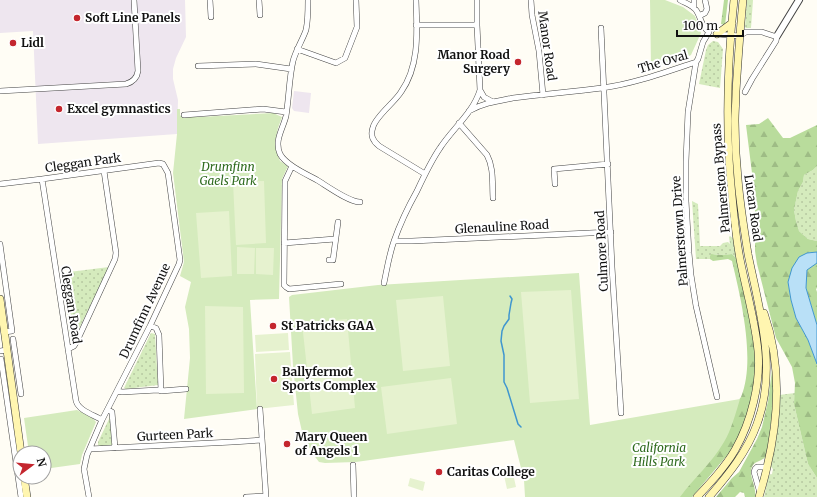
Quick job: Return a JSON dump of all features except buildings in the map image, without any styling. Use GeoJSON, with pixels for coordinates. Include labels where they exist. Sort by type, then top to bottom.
{"type":"FeatureCollection","features":[{"type":"Feature","properties":{"kind":"main road","name":"Palmerston Bypass"},"geometry":{"type":"LineString","coordinates":[[698,497],[722,469],[735,450],[753,406],[757,384],[758,353],[739,258],[730,183],[727,113],[730,35],[734,0]]}},
{"type":"Feature","properties":{"kind":"main road"},"geometry":{"type":"LineString","coordinates":[[730,35],[735,32],[739,0]]}},
{"type":"Feature","properties":{"kind":"main road"},"geometry":{"type":"LineString","coordinates":[[739,36],[743,0]]}},
{"type":"Feature","properties":{"kind":"main road"},"geometry":{"type":"LineString","coordinates":[[717,34],[732,23]]}},
{"type":"Feature","properties":{"kind":"main road","name":"Lucan Road"},"geometry":{"type":"LineString","coordinates":[[739,36],[734,121],[743,224],[756,286]]}},
{"type":"Feature","properties":{"kind":"main road"},"geometry":{"type":"LineString","coordinates":[[728,75],[732,67],[737,70]]}},
{"type":"Feature","properties":{"kind":"main road"},"geometry":{"type":"LineString","coordinates":[[756,286],[769,328],[773,347],[776,410],[767,467],[760,495]]}},
{"type":"Feature","properties":{"kind":"main road"},"geometry":{"type":"LineString","coordinates":[[709,497],[728,475],[745,450],[758,424],[762,407],[767,371],[764,332],[756,286]]}},
{"type":"Feature","properties":{"kind":"main road"},"geometry":{"type":"LineString","coordinates":[[0,299],[4,332],[3,351],[6,368],[11,379],[14,426],[19,445]]}},
{"type":"Feature","properties":{"kind":"street"},"geometry":{"type":"LineString","coordinates":[[0,90],[126,84],[132,82],[136,78],[138,71],[134,0]]}},
{"type":"Feature","properties":{"kind":"street"},"geometry":{"type":"LineString","coordinates":[[210,0],[211,17]]}},
{"type":"Feature","properties":{"kind":"street"},"geometry":{"type":"LineString","coordinates":[[259,0],[260,15]]}},
{"type":"Feature","properties":{"kind":"street"},"geometry":{"type":"LineString","coordinates":[[308,0],[308,22],[297,49],[292,69],[285,121],[279,135],[278,147],[283,158],[292,166],[343,196],[355,202],[360,202]]}},
{"type":"Feature","properties":{"kind":"street"},"geometry":{"type":"LineString","coordinates":[[297,49],[336,63],[346,58],[357,27],[356,0]]}},
{"type":"Feature","properties":{"kind":"street"},"geometry":{"type":"LineString","coordinates":[[416,0],[416,49],[409,79],[401,92],[375,122],[372,128],[372,138],[379,146],[425,174]]}},
{"type":"Feature","properties":{"kind":"street"},"geometry":{"type":"LineString","coordinates":[[384,283],[388,260],[394,240],[409,206],[440,147],[470,110],[480,90],[477,0]]}},
{"type":"Feature","properties":{"kind":"street","name":"Manor Road"},"geometry":{"type":"LineString","coordinates":[[531,0],[532,16],[539,51],[543,95]]}},
{"type":"Feature","properties":{"kind":"street"},"geometry":{"type":"LineString","coordinates":[[680,0],[694,8]]}},
{"type":"Feature","properties":{"kind":"street"},"geometry":{"type":"LineString","coordinates":[[694,0],[694,8],[704,28],[709,32],[739,36],[746,32],[759,32],[777,36]]}},
{"type":"Feature","properties":{"kind":"street"},"geometry":{"type":"LineString","coordinates":[[698,16],[705,13],[707,9],[705,0]]}},
{"type":"Feature","properties":{"kind":"street"},"geometry":{"type":"LineString","coordinates":[[745,92],[799,0]]}},
{"type":"Feature","properties":{"kind":"street"},"geometry":{"type":"LineString","coordinates":[[416,25],[477,25]]}},
{"type":"Feature","properties":{"kind":"street","name":"Culmore Road"},"geometry":{"type":"LineString","coordinates":[[600,28],[621,413]]}},
{"type":"Feature","properties":{"kind":"street","name":"The Oval"},"geometry":{"type":"LineString","coordinates":[[470,110],[492,102],[603,88],[696,62],[704,38],[709,32]]}},
{"type":"Feature","properties":{"kind":"street","name":"Palmerstown Drive"},"geometry":{"type":"LineString","coordinates":[[696,62],[688,112],[686,161],[686,201],[689,253],[696,306],[717,398]]}},
{"type":"Feature","properties":{"kind":"street"},"geometry":{"type":"LineString","coordinates":[[198,66],[256,64],[292,69]]}},
{"type":"Feature","properties":{"kind":"street"},"geometry":{"type":"LineString","coordinates":[[480,90],[484,96],[492,102]]}},
{"type":"Feature","properties":{"kind":"street"},"geometry":{"type":"LineString","coordinates":[[184,115],[263,109],[286,112]]}},
{"type":"Feature","properties":{"kind":"street"},"geometry":{"type":"LineString","coordinates":[[459,123],[487,155],[490,161],[493,198]]}},
{"type":"Feature","properties":{"kind":"street","name":"Cleggan Park"},"geometry":{"type":"LineString","coordinates":[[0,184],[159,163],[163,164],[166,168]]}},
{"type":"Feature","properties":{"kind":"street"},"geometry":{"type":"LineString","coordinates":[[555,184],[554,169],[608,164]]}},
{"type":"Feature","properties":{"kind":"street"},"geometry":{"type":"LineString","coordinates":[[292,166],[285,181],[284,285],[289,289],[341,284]]}},
{"type":"Feature","properties":{"kind":"street","name":"Drumfinn Avenue"},"geometry":{"type":"LineString","coordinates":[[89,497],[84,469],[87,455],[102,420],[150,326],[180,260],[168,173],[166,168]]}},
{"type":"Feature","properties":{"kind":"street"},"geometry":{"type":"LineString","coordinates":[[68,349],[74,346],[77,341],[115,260],[116,253],[104,171]]}},
{"type":"Feature","properties":{"kind":"street","name":"Cleggan Road"},"geometry":{"type":"LineString","coordinates":[[42,179],[77,404],[80,408],[102,420]]}},
{"type":"Feature","properties":{"kind":"street"},"geometry":{"type":"LineString","coordinates":[[329,260],[333,260],[338,222]]}},
{"type":"Feature","properties":{"kind":"street","name":"Glenauline Road"},"geometry":{"type":"LineString","coordinates":[[394,240],[611,232]]}},
{"type":"Feature","properties":{"kind":"street"},"geometry":{"type":"LineString","coordinates":[[284,243],[335,239]]}},
{"type":"Feature","properties":{"kind":"street"},"geometry":{"type":"LineString","coordinates":[[0,244],[2,278],[12,330],[4,332]]}},
{"type":"Feature","properties":{"kind":"street"},"geometry":{"type":"LineString","coordinates":[[150,326],[156,328],[159,335],[161,391]]}},
{"type":"Feature","properties":{"kind":"street"},"geometry":{"type":"LineString","coordinates":[[13,339],[21,394]]}},
{"type":"Feature","properties":{"kind":"street"},"geometry":{"type":"LineString","coordinates":[[1,358],[6,368],[23,494]]}},
{"type":"Feature","properties":{"kind":"street"},"geometry":{"type":"LineString","coordinates":[[11,379],[19,378]]}},
{"type":"Feature","properties":{"kind":"street"},"geometry":{"type":"LineString","coordinates":[[117,391],[161,391],[186,389]]}},
{"type":"Feature","properties":{"kind":"street"},"geometry":{"type":"LineString","coordinates":[[246,497],[266,496],[260,409]]}},
{"type":"Feature","properties":{"kind":"street"},"geometry":{"type":"LineString","coordinates":[[108,410],[112,412],[115,448]]}},
{"type":"Feature","properties":{"kind":"street","name":"Gurteen Park"},"geometry":{"type":"LineString","coordinates":[[90,449],[262,440]]}},
{"type":"Feature","properties":{"kind":"street"},"geometry":{"type":"LineString","coordinates":[[353,465],[354,497]]}},
{"type":"Feature","properties":{"kind":"street"},"geometry":{"type":"LineString","coordinates":[[760,495],[754,472],[757,467],[767,467]]}},
{"type":"Feature","properties":{"kind":"shaded area"},"geometry":{"type":"Polygon","coordinates":[[[0,0],[185,0],[186,37],[176,58],[173,69],[173,79],[178,100],[177,134],[38,144],[33,31],[0,33],[0,0]]]}},
{"type":"Feature","properties":{"kind":"shaded area"},"geometry":{"type":"Polygon","coordinates":[[[294,91],[311,93],[309,113],[294,111],[292,108],[294,91]]]}},
{"type":"Feature","properties":{"kind":"green space"},"geometry":{"type":"Polygon","coordinates":[[[650,0],[665,0],[683,7],[695,16],[701,33],[691,55],[651,68],[650,0]]]}},
{"type":"Feature","properties":{"kind":"green space"},"geometry":{"type":"Polygon","coordinates":[[[724,0],[728,0],[725,25],[721,24],[724,0]]]}},
{"type":"Feature","properties":{"kind":"green space"},"geometry":{"type":"Polygon","coordinates":[[[747,0],[753,0],[751,28],[745,27],[747,0]]]}},
{"type":"Feature","properties":{"kind":"green space"},"geometry":{"type":"Polygon","coordinates":[[[713,41],[718,42],[723,49],[720,88],[699,84],[706,50],[708,45],[713,41]]]}},
{"type":"Feature","properties":{"kind":"green space","name":"Drumfinn Gaels Park"},"geometry":{"type":"Polygon","coordinates":[[[177,109],[180,109],[180,115],[182,117],[273,113],[282,117],[275,142],[280,161],[288,166],[282,179],[279,299],[250,300],[257,409],[184,419],[190,358],[189,329],[185,307],[191,282],[180,276],[184,262],[173,173],[177,134],[177,109]]]}},
{"type":"Feature","properties":{"kind":"green space"},"geometry":{"type":"Polygon","coordinates":[[[768,118],[783,138],[790,138],[817,125],[817,166],[804,175],[803,182],[798,191],[794,210],[799,231],[808,239],[817,241],[817,252],[807,253],[788,282],[796,318],[808,340],[817,364],[817,478],[808,464],[794,404],[795,383],[792,367],[776,338],[755,251],[755,197],[746,125],[759,124],[768,118]]]}},
{"type":"Feature","properties":{"kind":"green space"},"geometry":{"type":"Polygon","coordinates":[[[817,166],[817,241],[808,239],[799,231],[794,210],[798,191],[803,182],[804,175],[817,166]]]}},
{"type":"Feature","properties":{"kind":"green space"},"geometry":{"type":"Polygon","coordinates":[[[264,181],[266,243],[236,245],[233,182],[264,181]]]}},
{"type":"Feature","properties":{"kind":"green space"},"geometry":{"type":"Polygon","coordinates":[[[692,201],[698,204],[700,246],[720,246],[723,243],[728,242],[730,244],[730,236],[735,240],[737,259],[732,254],[714,254],[710,256],[710,259],[696,259],[692,201]]]}},
{"type":"Feature","properties":{"kind":"green space"},"geometry":{"type":"Polygon","coordinates":[[[229,211],[232,276],[201,278],[196,213],[229,211]]]}},
{"type":"Feature","properties":{"kind":"green space"},"geometry":{"type":"Polygon","coordinates":[[[237,247],[255,248],[254,274],[237,274],[237,247]]]}},
{"type":"Feature","properties":{"kind":"green space"},"geometry":{"type":"Polygon","coordinates":[[[256,248],[274,248],[273,275],[256,274],[256,248]]]}},
{"type":"Feature","properties":{"kind":"green space"},"geometry":{"type":"Polygon","coordinates":[[[711,254],[732,254],[737,259],[746,296],[756,353],[754,392],[746,422],[738,438],[729,453],[692,497],[664,497],[741,397],[745,382],[747,366],[746,330],[732,261],[728,259],[713,261],[710,259],[711,254]]]}},
{"type":"Feature","properties":{"kind":"green space"},"geometry":{"type":"Polygon","coordinates":[[[816,263],[817,325],[806,288],[807,269],[816,263]]]}},
{"type":"Feature","properties":{"kind":"green space"},"geometry":{"type":"Polygon","coordinates":[[[109,267],[73,341],[71,341],[61,273],[109,267]]]}},
{"type":"Feature","properties":{"kind":"green space","name":"California Hills Park"},"geometry":{"type":"Polygon","coordinates":[[[579,273],[590,425],[740,399],[727,438],[714,457],[680,497],[525,497],[524,480],[514,440],[356,462],[319,462],[313,454],[303,436],[298,414],[293,366],[289,297],[292,295],[378,285],[579,273]]]}},
{"type":"Feature","properties":{"kind":"green space"},"geometry":{"type":"Polygon","coordinates":[[[571,290],[579,399],[530,403],[521,292],[571,290]]]}},
{"type":"Feature","properties":{"kind":"green space"},"geometry":{"type":"Polygon","coordinates":[[[443,296],[450,366],[403,371],[396,300],[443,296]]]}},
{"type":"Feature","properties":{"kind":"green space"},"geometry":{"type":"Polygon","coordinates":[[[205,306],[243,307],[244,393],[206,394],[205,306]]]}},
{"type":"Feature","properties":{"kind":"green space"},"geometry":{"type":"Polygon","coordinates":[[[347,319],[355,408],[312,414],[302,323],[347,319]]]}},
{"type":"Feature","properties":{"kind":"green space"},"geometry":{"type":"Polygon","coordinates":[[[151,333],[155,334],[158,385],[126,389],[124,388],[151,333]]]}},
{"type":"Feature","properties":{"kind":"green space"},"geometry":{"type":"Polygon","coordinates":[[[288,333],[289,350],[256,352],[255,335],[288,333]]]}},
{"type":"Feature","properties":{"kind":"green space","name":"Ballyfermot Sports Complex"},"geometry":{"type":"Polygon","coordinates":[[[290,352],[294,405],[257,409],[255,354],[290,352]]]}},
{"type":"Feature","properties":{"kind":"green space"},"geometry":{"type":"Polygon","coordinates":[[[772,370],[773,399],[769,445],[766,456],[755,463],[751,470],[755,497],[745,497],[744,493],[740,492],[735,497],[716,497],[739,472],[757,439],[762,427],[768,401],[772,370]]]}},
{"type":"Feature","properties":{"kind":"green space"},"geometry":{"type":"Polygon","coordinates":[[[451,378],[457,424],[387,434],[381,387],[451,378]]]}},
{"type":"Feature","properties":{"kind":"green space"},"geometry":{"type":"Polygon","coordinates":[[[795,393],[794,404],[808,464],[817,478],[817,497],[764,497],[769,475],[772,474],[773,469],[771,467],[779,417],[779,395],[795,393]]]}},
{"type":"Feature","properties":{"kind":"green space"},"geometry":{"type":"Polygon","coordinates":[[[77,410],[90,416],[96,422],[82,455],[80,464],[52,468],[52,445],[28,445],[24,418],[77,410]]]}},
{"type":"Feature","properties":{"kind":"green space"},"geometry":{"type":"Polygon","coordinates":[[[110,417],[112,446],[102,447],[98,445],[98,442],[110,417]]]}},
{"type":"Feature","properties":{"kind":"green space"},"geometry":{"type":"Polygon","coordinates":[[[512,469],[516,487],[507,489],[503,471],[512,469]]]}},
{"type":"Feature","properties":{"kind":"green space"},"geometry":{"type":"Polygon","coordinates":[[[410,478],[425,482],[423,491],[408,486],[410,478]]]}},
{"type":"Feature","properties":{"kind":"water"},"geometry":{"type":"Polygon","coordinates":[[[817,252],[817,263],[807,270],[806,288],[817,325],[817,364],[808,340],[796,318],[788,282],[792,268],[799,257],[807,253],[817,252]]]}},
{"type":"Feature","properties":{"kind":"waterway"},"geometry":{"type":"LineString","coordinates":[[510,296],[512,299],[509,319],[502,331],[501,341],[504,355],[504,382],[518,424],[521,427]]}},
{"type":"Feature","properties":{"kind":"place","name":"Soft Line Panels"},"geometry":{"type":"Point","coordinates":[77,18]}},
{"type":"Feature","properties":{"kind":"place","name":"Lidl"},"geometry":{"type":"Point","coordinates":[13,43]}},
{"type":"Feature","properties":{"kind":"place","name":"Manor Road Surgery"},"geometry":{"type":"Point","coordinates":[518,62]}},
{"type":"Feature","properties":{"kind":"place","name":"Excel gymnastics"},"geometry":{"type":"Point","coordinates":[59,109]}},
{"type":"Feature","properties":{"kind":"place","name":"St Patricks GAA"},"geometry":{"type":"Point","coordinates":[273,326]}},
{"type":"Feature","properties":{"kind":"place","name":"Ballyfermot Sports Complex"},"geometry":{"type":"Point","coordinates":[274,379]}},
{"type":"Feature","properties":{"kind":"place","name":"Mary Queen of Angels 1"},"geometry":{"type":"Point","coordinates":[287,444]}},
{"type":"Feature","properties":{"kind":"place","name":"Caritas College"},"geometry":{"type":"Point","coordinates":[439,472]}}]}
